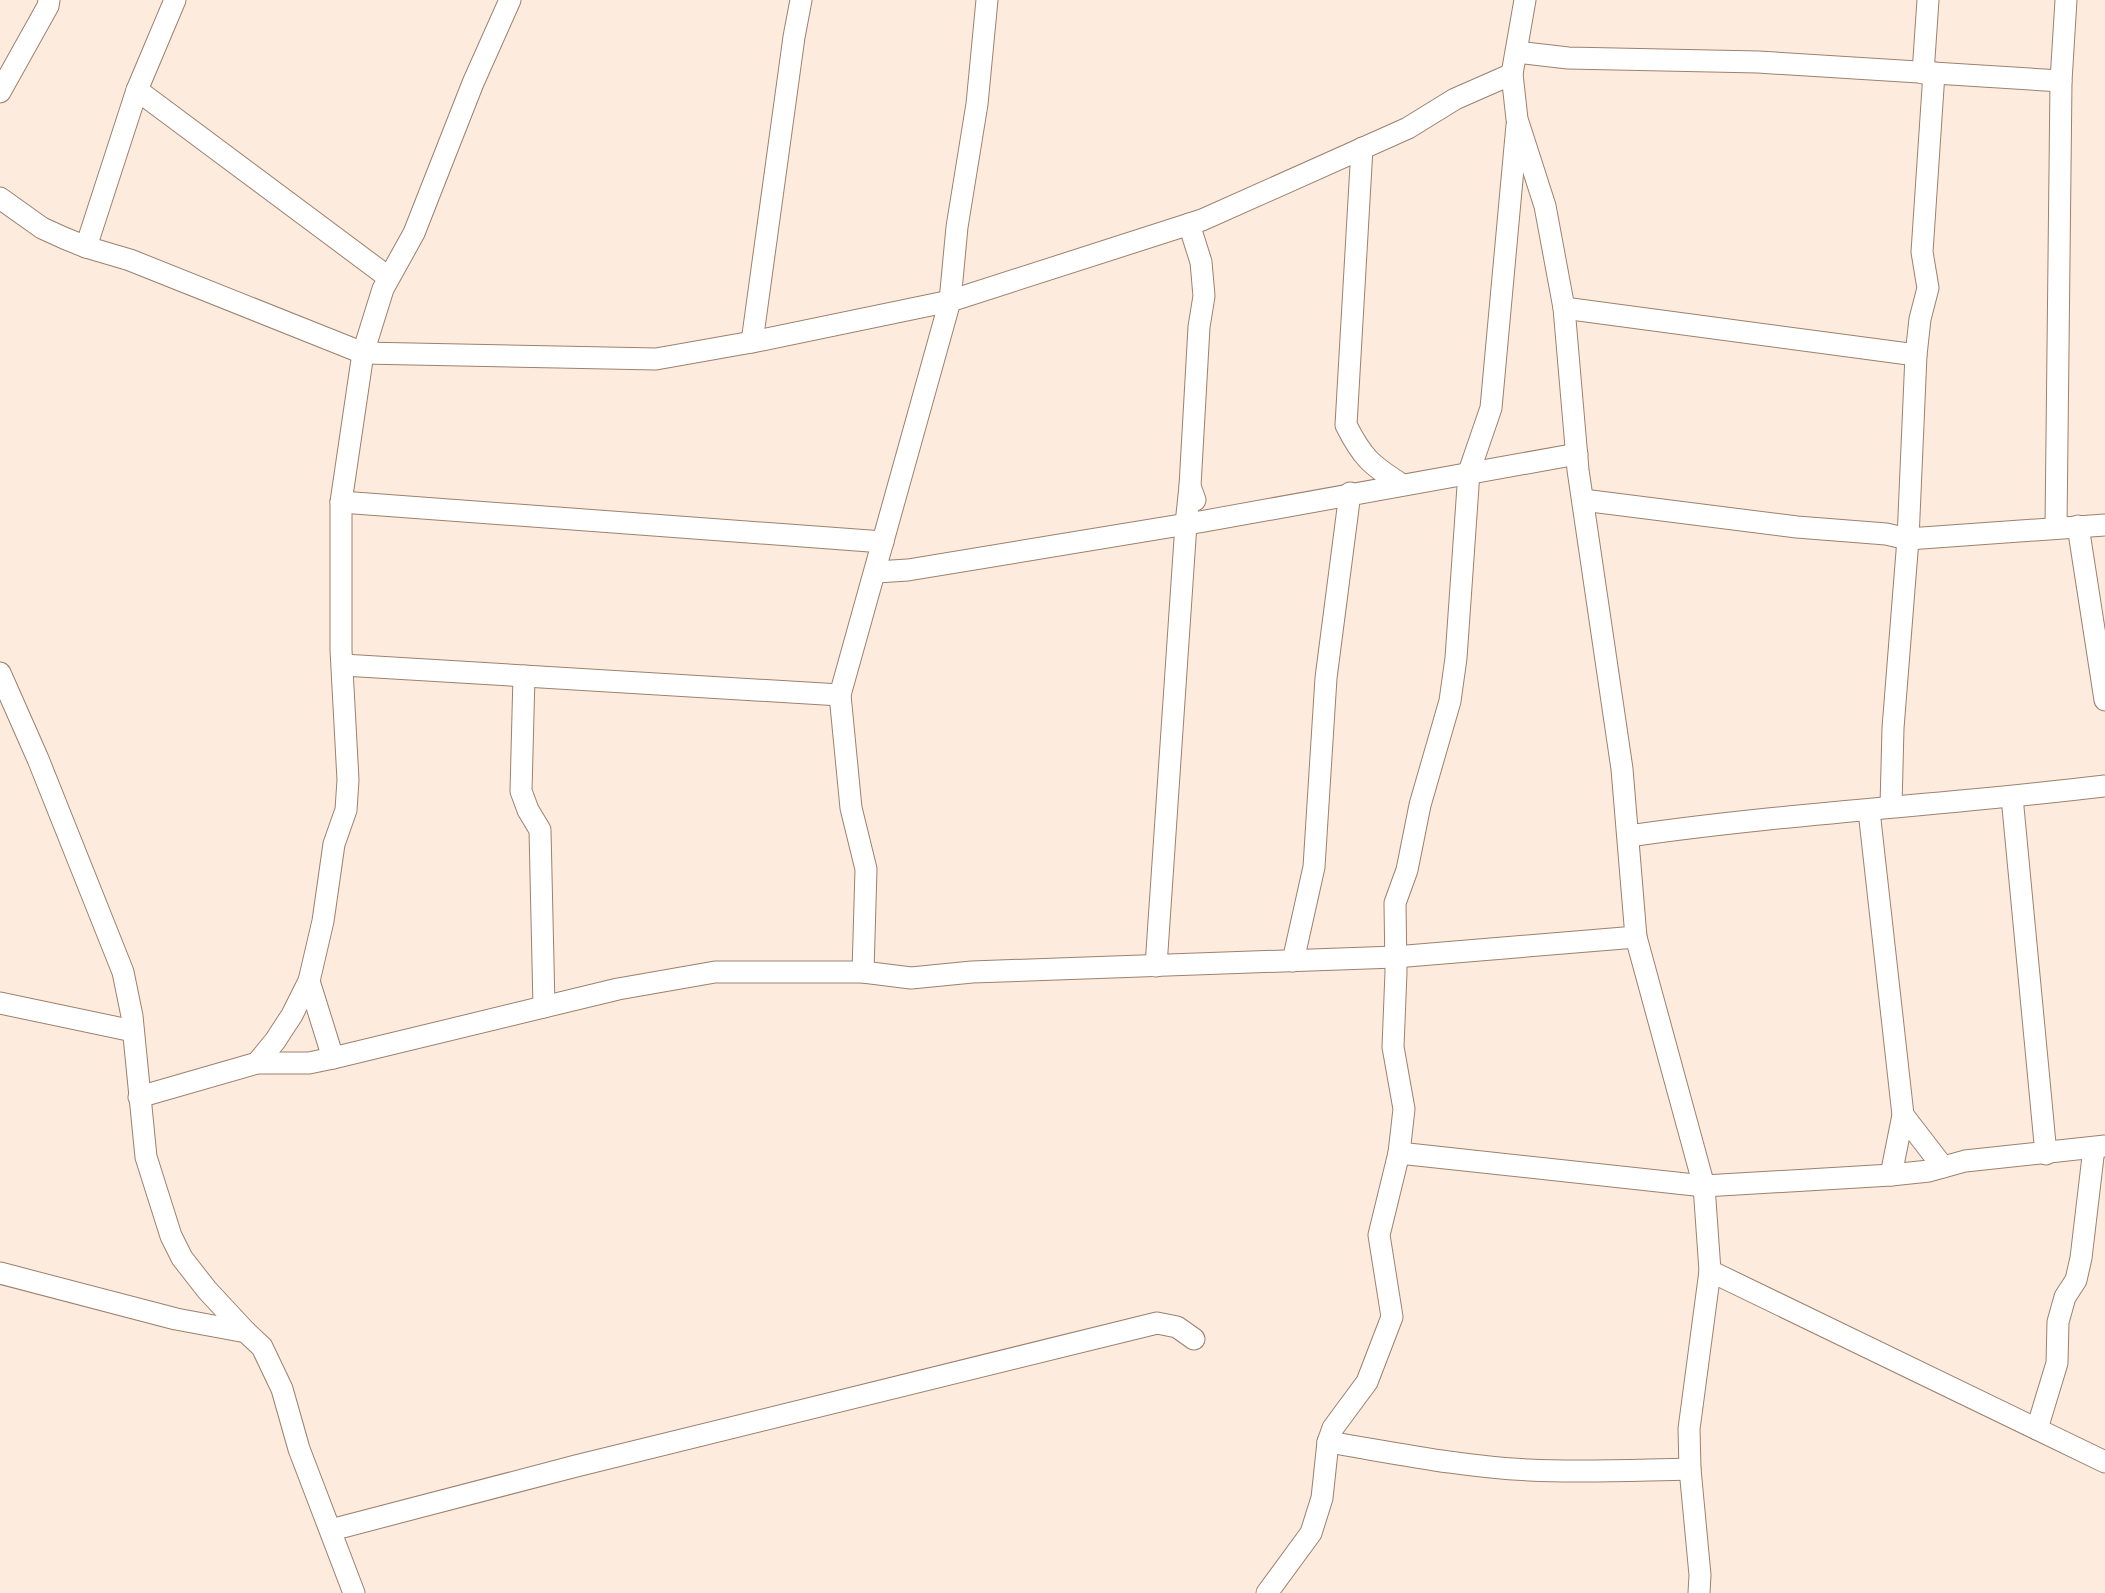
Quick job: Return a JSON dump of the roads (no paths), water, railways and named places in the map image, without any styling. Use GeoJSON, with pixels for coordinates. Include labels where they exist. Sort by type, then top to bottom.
{"type":"FeatureCollection","features":[{"type":"Feature","properties":{"kind":"street"},"geometry":{"type":"LineString","coordinates":[[0,92],[49,0]]}},
{"type":"Feature","properties":{"kind":"street"},"geometry":{"type":"LineString","coordinates":[[86,247],[137,90],[175,0]]}},
{"type":"Feature","properties":{"kind":"street"},"geometry":{"type":"LineString","coordinates":[[257,1063],[287,1024],[309,981],[323,921],[334,844],[346,810],[348,780],[343,665],[341,502],[363,353],[388,277],[414,233],[473,83],[510,0]]}},
{"type":"Feature","properties":{"kind":"street"},"geometry":{"type":"LineString","coordinates":[[863,972],[866,869],[852,808],[839,695],[868,587],[876,572],[950,301],[957,227],[977,104],[987,0]]}},
{"type":"Feature","properties":{"kind":"street"},"geometry":{"type":"LineString","coordinates":[[1267,1593],[1311,1533],[1322,1498],[1328,1442],[1333,1428],[1367,1382],[1392,1317],[1378,1235],[1399,1153],[1404,1109],[1393,1047],[1395,904],[1407,870],[1420,806],[1450,701],[1456,658],[1469,472],[1491,408],[1517,119],[1512,74],[1525,0]]}},
{"type":"Feature","properties":{"kind":"street"},"geometry":{"type":"LineString","coordinates":[[1891,806],[1893,728],[1909,538],[1916,355],[1920,319],[1928,288],[1922,252],[1928,0]]}},
{"type":"Feature","properties":{"kind":"street"},"geometry":{"type":"LineString","coordinates":[[2056,528],[2061,81],[2066,0]]}},
{"type":"Feature","properties":{"kind":"street"},"geometry":{"type":"LineString","coordinates":[[752,342],[797,2]]}},
{"type":"Feature","properties":{"kind":"street"},"geometry":{"type":"LineString","coordinates":[[1517,52],[1568,58],[1758,62],[2061,81]]}},
{"type":"Feature","properties":{"kind":"street"},"geometry":{"type":"LineString","coordinates":[[0,198],[42,228],[86,247],[130,260],[363,353],[656,359],[950,301],[1189,224],[1408,128],[1455,99],[1512,74]]}},
{"type":"Feature","properties":{"kind":"street"},"geometry":{"type":"LineString","coordinates":[[137,90],[388,277]]}},
{"type":"Feature","properties":{"kind":"street"},"geometry":{"type":"LineString","coordinates":[[1517,119],[1545,206],[1563,308],[1577,454],[1622,769],[1636,937],[1704,1186],[1710,1271],[1689,1429],[1699,1593]]}},
{"type":"Feature","properties":{"kind":"street"},"geometry":{"type":"LineString","coordinates":[[1362,148],[1346,425],[1358,450],[1374,467],[1401,484]]}},
{"type":"Feature","properties":{"kind":"street"},"geometry":{"type":"LineString","coordinates":[[1156,965],[1195,523],[1190,486],[1199,327],[1204,296],[1201,262],[1189,224]]}},
{"type":"Feature","properties":{"kind":"street"},"geometry":{"type":"LineString","coordinates":[[1563,308],[1916,355]]}},
{"type":"Feature","properties":{"kind":"street"},"geometry":{"type":"LineString","coordinates":[[876,572],[908,570],[1195,523],[1577,454]]}},
{"type":"Feature","properties":{"kind":"street"},"geometry":{"type":"LineString","coordinates":[[1293,961],[1314,867],[1326,678],[1350,493]]}},
{"type":"Feature","properties":{"kind":"street"},"geometry":{"type":"LineString","coordinates":[[1583,500],[1909,538],[2105,525]]}},
{"type":"Feature","properties":{"kind":"street"},"geometry":{"type":"LineString","coordinates":[[341,502],[883,542]]}},
{"type":"Feature","properties":{"kind":"street"},"geometry":{"type":"LineString","coordinates":[[2078,526],[2105,700]]}},
{"type":"Feature","properties":{"kind":"street"},"geometry":{"type":"LineString","coordinates":[[343,665],[839,695]]}},
{"type":"Feature","properties":{"kind":"street"},"geometry":{"type":"LineString","coordinates":[[0,673],[38,758],[123,972],[133,1031],[146,1157],[171,1236],[182,1258],[206,1290],[262,1347],[282,1389],[299,1450],[354,1593]]}},
{"type":"Feature","properties":{"kind":"street"},"geometry":{"type":"LineString","coordinates":[[524,676],[521,791],[540,830],[544,1007]]}},
{"type":"Feature","properties":{"kind":"street"},"geometry":{"type":"LineString","coordinates":[[1629,836],[1726,822],[1869,811],[1891,806],[2012,797],[2105,786]]}},
{"type":"Feature","properties":{"kind":"street"},"geometry":{"type":"LineString","coordinates":[[2012,797],[2046,1154]]}},
{"type":"Feature","properties":{"kind":"street"},"geometry":{"type":"LineString","coordinates":[[1869,811],[1903,1115],[1891,1175]]}},
{"type":"Feature","properties":{"kind":"street"},"geometry":{"type":"LineString","coordinates":[[139,1097],[257,1063],[309,1063],[618,989],[715,972],[863,972],[911,978],[972,972],[1395,957],[1636,937]]}},
{"type":"Feature","properties":{"kind":"street"},"geometry":{"type":"LineString","coordinates":[[309,981],[333,1058]]}},
{"type":"Feature","properties":{"kind":"street"},"geometry":{"type":"LineString","coordinates":[[0,1003],[133,1031]]}},
{"type":"Feature","properties":{"kind":"street"},"geometry":{"type":"LineString","coordinates":[[1903,1115],[1943,1167]]}},
{"type":"Feature","properties":{"kind":"street"},"geometry":{"type":"LineString","coordinates":[[1399,1153],[1704,1186],[1891,1175],[1929,1171],[1965,1161],[2099,1147],[2081,1258],[2076,1280],[2065,1297],[2058,1322],[2057,1363],[2037,1429]]}},
{"type":"Feature","properties":{"kind":"street"},"geometry":{"type":"LineString","coordinates":[[1710,1271],[2105,1462]]}},
{"type":"Feature","properties":{"kind":"street"},"geometry":{"type":"LineString","coordinates":[[0,1273],[176,1319],[246,1332]]}},
{"type":"Feature","properties":{"kind":"street"},"geometry":{"type":"LineString","coordinates":[[331,1530],[496,1486],[1157,1323],[1177,1327],[1194,1339]]}},
{"type":"Feature","properties":{"kind":"street"},"geometry":{"type":"LineString","coordinates":[[1328,1442],[1465,1464],[1528,1470],[1585,1472],[1690,1469]]}}]}
